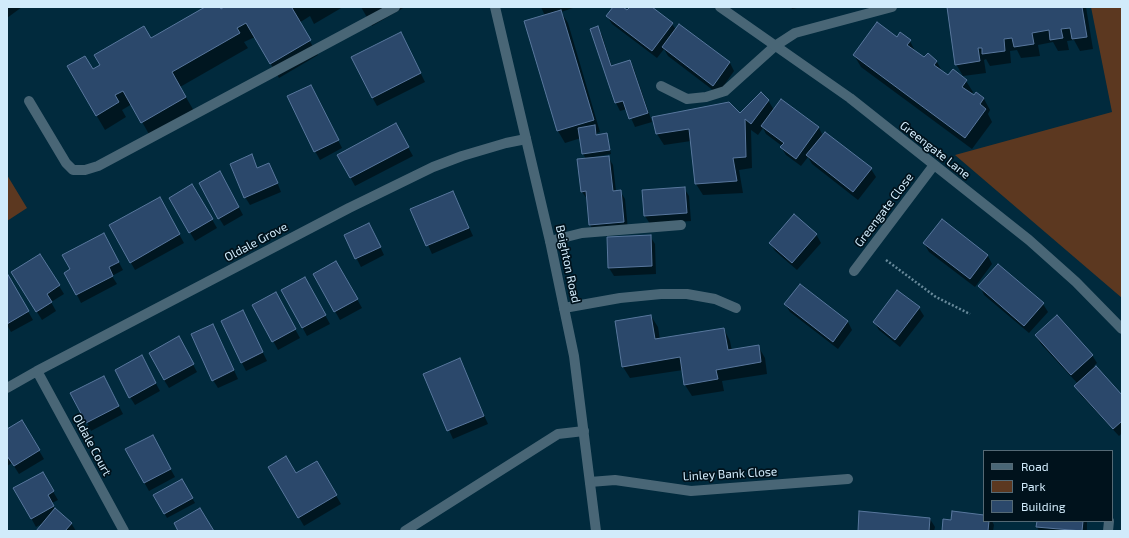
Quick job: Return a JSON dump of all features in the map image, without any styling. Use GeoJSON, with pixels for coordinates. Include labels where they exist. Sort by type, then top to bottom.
{"type":"FeatureCollection","features":[{"type":"Feature","properties":{"kind":"street"},"geometry":{"type":"LineString","coordinates":[[29,101],[66,163],[73,170],[85,170],[98,166],[395,7]]}},
{"type":"Feature","properties":{"kind":"street","name":"Beighton Road"},"geometry":{"type":"LineString","coordinates":[[495,7],[550,241],[574,356],[596,531]]}},
{"type":"Feature","properties":{"kind":"street","name":"Greengate Lane"},"geometry":{"type":"LineString","coordinates":[[720,7],[850,98],[1029,240],[1076,282],[1122,329]]}},
{"type":"Feature","properties":{"kind":"street"},"geometry":{"type":"LineString","coordinates":[[660,86],[687,99],[706,97],[725,91],[775,46],[795,32],[892,7]]}},
{"type":"Feature","properties":{"kind":"street","name":"Oldale Grove"},"geometry":{"type":"LineString","coordinates":[[7,388],[349,208],[433,167],[484,149],[526,139]]}},
{"type":"Feature","properties":{"kind":"street","name":"Greengate Close"},"geometry":{"type":"LineString","coordinates":[[854,271],[934,165]]}},
{"type":"Feature","properties":{"kind":"street"},"geometry":{"type":"LineString","coordinates":[[550,241],[582,233],[682,225]]}},
{"type":"Feature","properties":{"kind":"street"},"geometry":{"type":"LineString","coordinates":[[564,308],[620,298],[661,294],[687,294],[715,299],[736,308]]}},
{"type":"Feature","properties":{"kind":"street","name":"Oldale Court"},"geometry":{"type":"LineString","coordinates":[[37,371],[124,531]]}},
{"type":"Feature","properties":{"kind":"street"},"geometry":{"type":"LineString","coordinates":[[405,531],[558,434],[584,431]]}},
{"type":"Feature","properties":{"kind":"street","name":"Linley Bank Close"},"geometry":{"type":"LineString","coordinates":[[590,482],[615,480],[691,491],[848,479]]}},
{"type":"Feature","properties":{"kind":"path"},"geometry":{"type":"LineString","coordinates":[[871,249],[910,280],[936,297],[970,314]]}},
{"type":"Feature","properties":{"kind":"green space"},"geometry":{"type":"Polygon","coordinates":[[[1091,7],[1122,7],[1122,298],[955,155],[1112,112],[1091,7]]]}},
{"type":"Feature","properties":{"kind":"green space"},"geometry":{"type":"Polygon","coordinates":[[[7,175],[27,208],[7,221],[7,175]]]}},
{"type":"Feature","properties":{"kind":"building"},"geometry":{"type":"Polygon","coordinates":[[[205,7],[220,7],[221,9],[224,7],[294,7],[292,8],[311,40],[270,64],[246,23],[237,28],[240,33],[172,72],[186,97],[141,123],[123,91],[115,95],[119,102],[96,116],[67,66],[85,56],[93,69],[100,65],[94,55],[144,26],[151,38],[205,7]]]}},
{"type":"Feature","properties":{"kind":"building"},"geometry":{"type":"Polygon","coordinates":[[[613,7],[623,7],[627,10],[630,7],[652,7],[673,23],[652,51],[606,16],[613,7]]]}},
{"type":"Feature","properties":{"kind":"building"},"geometry":{"type":"Polygon","coordinates":[[[947,7],[1082,7],[1087,37],[1072,39],[1070,28],[1061,29],[1063,38],[1050,40],[1049,30],[1032,33],[1034,44],[1014,47],[1012,38],[1004,39],[1005,51],[982,54],[982,48],[978,48],[980,61],[955,65],[947,7]]]}},
{"type":"Feature","properties":{"kind":"building"},"geometry":{"type":"Polygon","coordinates":[[[561,10],[594,120],[557,131],[524,21],[561,10]]]}},
{"type":"Feature","properties":{"kind":"building"},"geometry":{"type":"Polygon","coordinates":[[[877,22],[897,37],[900,32],[911,40],[907,45],[924,57],[928,53],[937,61],[934,65],[948,75],[953,69],[967,80],[962,87],[974,95],[976,92],[984,98],[980,104],[986,109],[965,138],[853,55],[877,22]]]}},
{"type":"Feature","properties":{"kind":"building"},"geometry":{"type":"Polygon","coordinates":[[[679,24],[730,62],[713,86],[662,47],[679,24]]]}},
{"type":"Feature","properties":{"kind":"building"},"geometry":{"type":"Polygon","coordinates":[[[598,26],[611,66],[630,60],[648,113],[629,119],[623,101],[615,103],[590,29],[598,26]]]}},
{"type":"Feature","properties":{"kind":"building"},"geometry":{"type":"Polygon","coordinates":[[[401,32],[421,73],[372,98],[351,57],[401,32]]]}},
{"type":"Feature","properties":{"kind":"building"},"geometry":{"type":"Polygon","coordinates":[[[311,85],[339,140],[314,152],[287,96],[311,85]]]}},
{"type":"Feature","properties":{"kind":"building"},"geometry":{"type":"Polygon","coordinates":[[[761,92],[769,100],[751,124],[745,119],[746,157],[733,158],[737,181],[695,184],[689,129],[656,134],[652,117],[729,102],[740,113],[761,92]]]}},
{"type":"Feature","properties":{"kind":"building"},"geometry":{"type":"Polygon","coordinates":[[[781,99],[819,127],[796,159],[780,147],[784,143],[761,126],[781,99]]]}},
{"type":"Feature","properties":{"kind":"building"},"geometry":{"type":"Polygon","coordinates":[[[396,123],[409,147],[350,178],[337,155],[396,123]]]}},
{"type":"Feature","properties":{"kind":"building"},"geometry":{"type":"Polygon","coordinates":[[[595,125],[596,135],[607,133],[610,150],[582,154],[578,128],[595,125]]]}},
{"type":"Feature","properties":{"kind":"building"},"geometry":{"type":"Polygon","coordinates":[[[825,132],[872,168],[853,192],[806,155],[825,132]]]}},
{"type":"Feature","properties":{"kind":"building"},"geometry":{"type":"Polygon","coordinates":[[[252,154],[257,168],[269,163],[278,183],[244,198],[230,164],[252,154]]]}},
{"type":"Feature","properties":{"kind":"building"},"geometry":{"type":"Polygon","coordinates":[[[609,156],[613,191],[621,190],[624,222],[589,225],[586,191],[581,192],[577,159],[609,156]]]}},
{"type":"Feature","properties":{"kind":"building"},"geometry":{"type":"Polygon","coordinates":[[[220,171],[239,207],[218,219],[199,183],[220,171]]]}},
{"type":"Feature","properties":{"kind":"building"},"geometry":{"type":"Polygon","coordinates":[[[192,184],[213,219],[189,233],[169,198],[192,184]]]}},
{"type":"Feature","properties":{"kind":"building"},"geometry":{"type":"Polygon","coordinates":[[[685,187],[687,213],[644,216],[642,190],[685,187]]]}},
{"type":"Feature","properties":{"kind":"building"},"geometry":{"type":"Polygon","coordinates":[[[453,191],[469,228],[426,246],[410,209],[453,191]]]}},
{"type":"Feature","properties":{"kind":"building"},"geometry":{"type":"Polygon","coordinates":[[[160,197],[180,234],[130,263],[109,225],[160,197]]]}},
{"type":"Feature","properties":{"kind":"building"},"geometry":{"type":"Polygon","coordinates":[[[794,214],[817,234],[792,263],[769,243],[794,214]]]}},
{"type":"Feature","properties":{"kind":"building"},"geometry":{"type":"Polygon","coordinates":[[[942,219],[988,255],[970,279],[923,243],[942,219]]]}},
{"type":"Feature","properties":{"kind":"building"},"geometry":{"type":"Polygon","coordinates":[[[369,223],[381,247],[355,259],[344,235],[369,223]]]}},
{"type":"Feature","properties":{"kind":"building"},"geometry":{"type":"Polygon","coordinates":[[[104,233],[119,262],[109,267],[113,276],[76,295],[64,273],[70,269],[62,255],[104,233]]]}},
{"type":"Feature","properties":{"kind":"building"},"geometry":{"type":"Polygon","coordinates":[[[651,235],[652,266],[608,268],[607,237],[651,235]]]}},
{"type":"Feature","properties":{"kind":"building"},"geometry":{"type":"Polygon","coordinates":[[[40,254],[60,285],[47,294],[52,302],[36,312],[11,272],[40,254]]]}},
{"type":"Feature","properties":{"kind":"building"},"geometry":{"type":"Polygon","coordinates":[[[336,261],[358,299],[334,312],[313,274],[336,261]]]}},
{"type":"Feature","properties":{"kind":"building"},"geometry":{"type":"Polygon","coordinates":[[[998,264],[1044,303],[1024,326],[978,286],[998,264]]]}},
{"type":"Feature","properties":{"kind":"building"},"geometry":{"type":"Polygon","coordinates":[[[7,273],[29,311],[7,324],[7,273]]]}},
{"type":"Feature","properties":{"kind":"building"},"geometry":{"type":"Polygon","coordinates":[[[305,277],[326,315],[302,328],[281,290],[305,277]]]}},
{"type":"Feature","properties":{"kind":"building"},"geometry":{"type":"Polygon","coordinates":[[[800,284],[848,321],[833,342],[784,304],[800,284]]]}},
{"type":"Feature","properties":{"kind":"building"},"geometry":{"type":"Polygon","coordinates":[[[897,290],[920,307],[895,340],[873,322],[897,290]]]}},
{"type":"Feature","properties":{"kind":"building"},"geometry":{"type":"Polygon","coordinates":[[[276,292],[296,329],[272,342],[252,305],[276,292]]]}},
{"type":"Feature","properties":{"kind":"building"},"geometry":{"type":"Polygon","coordinates":[[[243,310],[263,352],[241,363],[221,321],[243,310]]]}},
{"type":"Feature","properties":{"kind":"building"},"geometry":{"type":"Polygon","coordinates":[[[651,315],[655,339],[724,328],[728,350],[759,345],[761,362],[716,370],[718,379],[684,385],[680,357],[622,367],[615,321],[651,315]]]}},
{"type":"Feature","properties":{"kind":"building"},"geometry":{"type":"Polygon","coordinates":[[[1057,315],[1093,355],[1071,375],[1035,335],[1057,315]]]}},
{"type":"Feature","properties":{"kind":"building"},"geometry":{"type":"Polygon","coordinates":[[[213,324],[234,370],[212,381],[191,334],[213,324]]]}},
{"type":"Feature","properties":{"kind":"building"},"geometry":{"type":"Polygon","coordinates":[[[179,336],[194,364],[164,380],[149,353],[179,336]]]}},
{"type":"Feature","properties":{"kind":"building"},"geometry":{"type":"Polygon","coordinates":[[[142,355],[156,383],[129,398],[115,370],[142,355]]]}},
{"type":"Feature","properties":{"kind":"building"},"geometry":{"type":"Polygon","coordinates":[[[460,358],[484,416],[447,431],[423,374],[460,358]]]}},
{"type":"Feature","properties":{"kind":"building"},"geometry":{"type":"Polygon","coordinates":[[[1096,366],[1122,395],[1122,421],[1113,429],[1074,386],[1096,366]]]}},
{"type":"Feature","properties":{"kind":"building"},"geometry":{"type":"Polygon","coordinates":[[[104,376],[119,406],[86,423],[70,393],[104,376]]]}},
{"type":"Feature","properties":{"kind":"building"},"geometry":{"type":"Polygon","coordinates":[[[22,420],[40,450],[14,466],[7,456],[7,429],[22,420]]]}},
{"type":"Feature","properties":{"kind":"building"},"geometry":{"type":"Polygon","coordinates":[[[153,435],[171,469],[144,483],[125,449],[153,435]]]}},
{"type":"Feature","properties":{"kind":"building"},"geometry":{"type":"Polygon","coordinates":[[[286,456],[296,473],[317,461],[337,495],[298,518],[268,467],[286,456]]]}},
{"type":"Feature","properties":{"kind":"building"},"geometry":{"type":"Polygon","coordinates":[[[43,472],[54,491],[48,495],[54,506],[31,519],[13,488],[43,472]]]}},
{"type":"Feature","properties":{"kind":"building"},"geometry":{"type":"Polygon","coordinates":[[[182,479],[193,498],[164,514],[153,495],[182,479]]]}},
{"type":"Feature","properties":{"kind":"building"},"geometry":{"type":"Polygon","coordinates":[[[55,508],[72,523],[65,531],[36,531],[55,508]]]}},
{"type":"Feature","properties":{"kind":"building"},"geometry":{"type":"Polygon","coordinates":[[[200,508],[214,531],[178,531],[174,523],[200,508]]]}},
{"type":"Feature","properties":{"kind":"building"},"geometry":{"type":"Polygon","coordinates":[[[859,511],[930,518],[929,531],[858,531],[859,511]]]}},
{"type":"Feature","properties":{"kind":"building"},"geometry":{"type":"Polygon","coordinates":[[[952,511],[983,515],[983,522],[989,522],[988,531],[942,531],[943,519],[951,520],[952,511]]]}},
{"type":"Feature","properties":{"kind":"building"},"geometry":{"type":"Polygon","coordinates":[[[1037,522],[1083,522],[1082,531],[1036,527],[1037,522]]]}}]}
